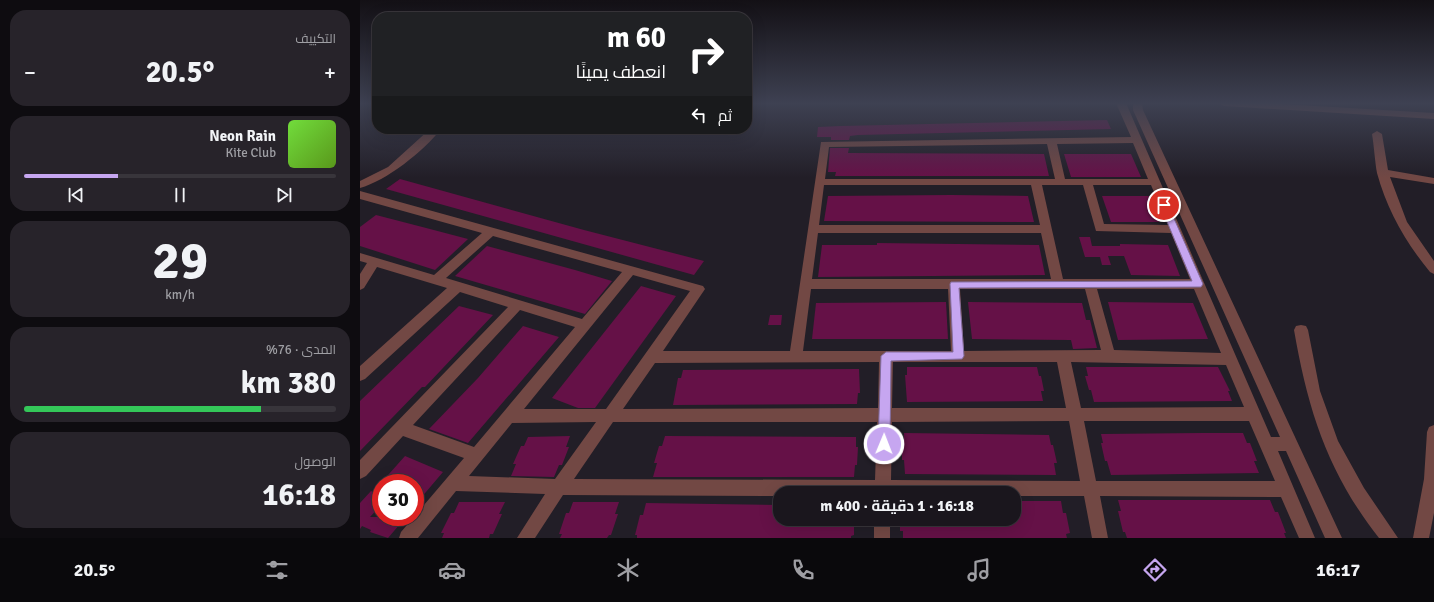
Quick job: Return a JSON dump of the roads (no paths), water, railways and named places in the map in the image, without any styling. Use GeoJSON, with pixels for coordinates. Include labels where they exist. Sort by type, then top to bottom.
{"type":"FeatureCollection","features":[{"type":"Feature","properties":{"kind":"street"},"geometry":{"type":"LineString","coordinates":[[1131,128],[1307,538]]}},
{"type":"Feature","properties":{"kind":"street"},"geometry":{"type":"LineString","coordinates":[[1146,128],[1334,538]]}},
{"type":"Feature","properties":{"kind":"street"},"geometry":{"type":"LineString","coordinates":[[360,185],[385,173],[430,134]]}},
{"type":"Feature","properties":{"kind":"street"},"geometry":{"type":"LineString","coordinates":[[1377,134],[1382,172],[1392,205],[1409,234],[1434,268]]}},
{"type":"Feature","properties":{"kind":"street"},"geometry":{"type":"LineString","coordinates":[[796,356],[824,144],[1136,140]]}},
{"type":"Feature","properties":{"kind":"street"},"geometry":{"type":"LineString","coordinates":[[1051,141],[1061,182]]}},
{"type":"Feature","properties":{"kind":"street"},"geometry":{"type":"LineString","coordinates":[[1382,172],[1434,181]]}},
{"type":"Feature","properties":{"kind":"street"},"geometry":{"type":"LineString","coordinates":[[819,182],[1154,182]]}},
{"type":"Feature","properties":{"kind":"street"},"geometry":{"type":"LineString","coordinates":[[1036,182],[1058,284]]}},
{"type":"Feature","properties":{"kind":"street"},"geometry":{"type":"LineString","coordinates":[[1087,182],[1100,228],[1174,229]]}},
{"type":"Feature","properties":{"kind":"street"},"geometry":{"type":"LineString","coordinates":[[360,196],[699,289],[559,487],[525,538]]}},
{"type":"Feature","properties":{"kind":"street"},"geometry":{"type":"LineString","coordinates":[[1169,217],[1187,217]]}},
{"type":"Feature","properties":{"kind":"street"},"geometry":{"type":"LineString","coordinates":[[813,229],[1046,229]]}},
{"type":"Feature","properties":{"kind":"street"},"geometry":{"type":"LineString","coordinates":[[437,279],[492,231]]}},
{"type":"Feature","properties":{"kind":"street"},"geometry":{"type":"LineString","coordinates":[[360,257],[437,279],[585,325]]}},
{"type":"Feature","properties":{"kind":"street"},"geometry":{"type":"LineString","coordinates":[[360,285],[374,261]]}},
{"type":"Feature","properties":{"kind":"street"},"geometry":{"type":"LineString","coordinates":[[408,538],[631,270]]}},
{"type":"Feature","properties":{"kind":"street"},"geometry":{"type":"LineString","coordinates":[[806,284],[1198,284]]}},
{"type":"Feature","properties":{"kind":"street"},"geometry":{"type":"LineString","coordinates":[[954,284],[958,356]]}},
{"type":"Feature","properties":{"kind":"street"},"geometry":{"type":"LineString","coordinates":[[1090,284],[1109,356]]}},
{"type":"Feature","properties":{"kind":"street"},"geometry":{"type":"LineString","coordinates":[[360,375],[458,286]]}},
{"type":"Feature","properties":{"kind":"street"},"geometry":{"type":"LineString","coordinates":[[360,471],[518,304]]}},
{"type":"Feature","properties":{"kind":"street"},"geometry":{"type":"LineString","coordinates":[[1301,330],[1318,410],[1332,444],[1370,514],[1390,538]]}},
{"type":"Feature","properties":{"kind":"street"},"geometry":{"type":"LineString","coordinates":[[883,486],[886,356]]}},
{"type":"Feature","properties":{"kind":"street"},"geometry":{"type":"LineString","coordinates":[[1063,356],[1100,538]]}},
{"type":"Feature","properties":{"kind":"street"},"geometry":{"type":"LineString","coordinates":[[652,357],[1109,356],[1230,359]]}},
{"type":"Feature","properties":{"kind":"street"},"geometry":{"type":"LineString","coordinates":[[510,416],[1254,414]]}},
{"type":"Feature","properties":{"kind":"street"},"geometry":{"type":"LineString","coordinates":[[401,428],[476,455]]}},
{"type":"Feature","properties":{"kind":"street"},"geometry":{"type":"LineString","coordinates":[[1421,538],[1430,494],[1433,468],[1432,444],[1434,432]]}},
{"type":"Feature","properties":{"kind":"street"},"geometry":{"type":"LineString","coordinates":[[1267,444],[1291,444]]}},
{"type":"Feature","properties":{"kind":"street"},"geometry":{"type":"LineString","coordinates":[[453,483],[559,487],[773,489]]}},
{"type":"Feature","properties":{"kind":"street"},"geometry":{"type":"LineString","coordinates":[[1021,489],[1286,489]]}},
{"type":"Feature","properties":{"kind":"street"},"geometry":{"type":"LineString","coordinates":[[882,526],[882,538]]}}]}
